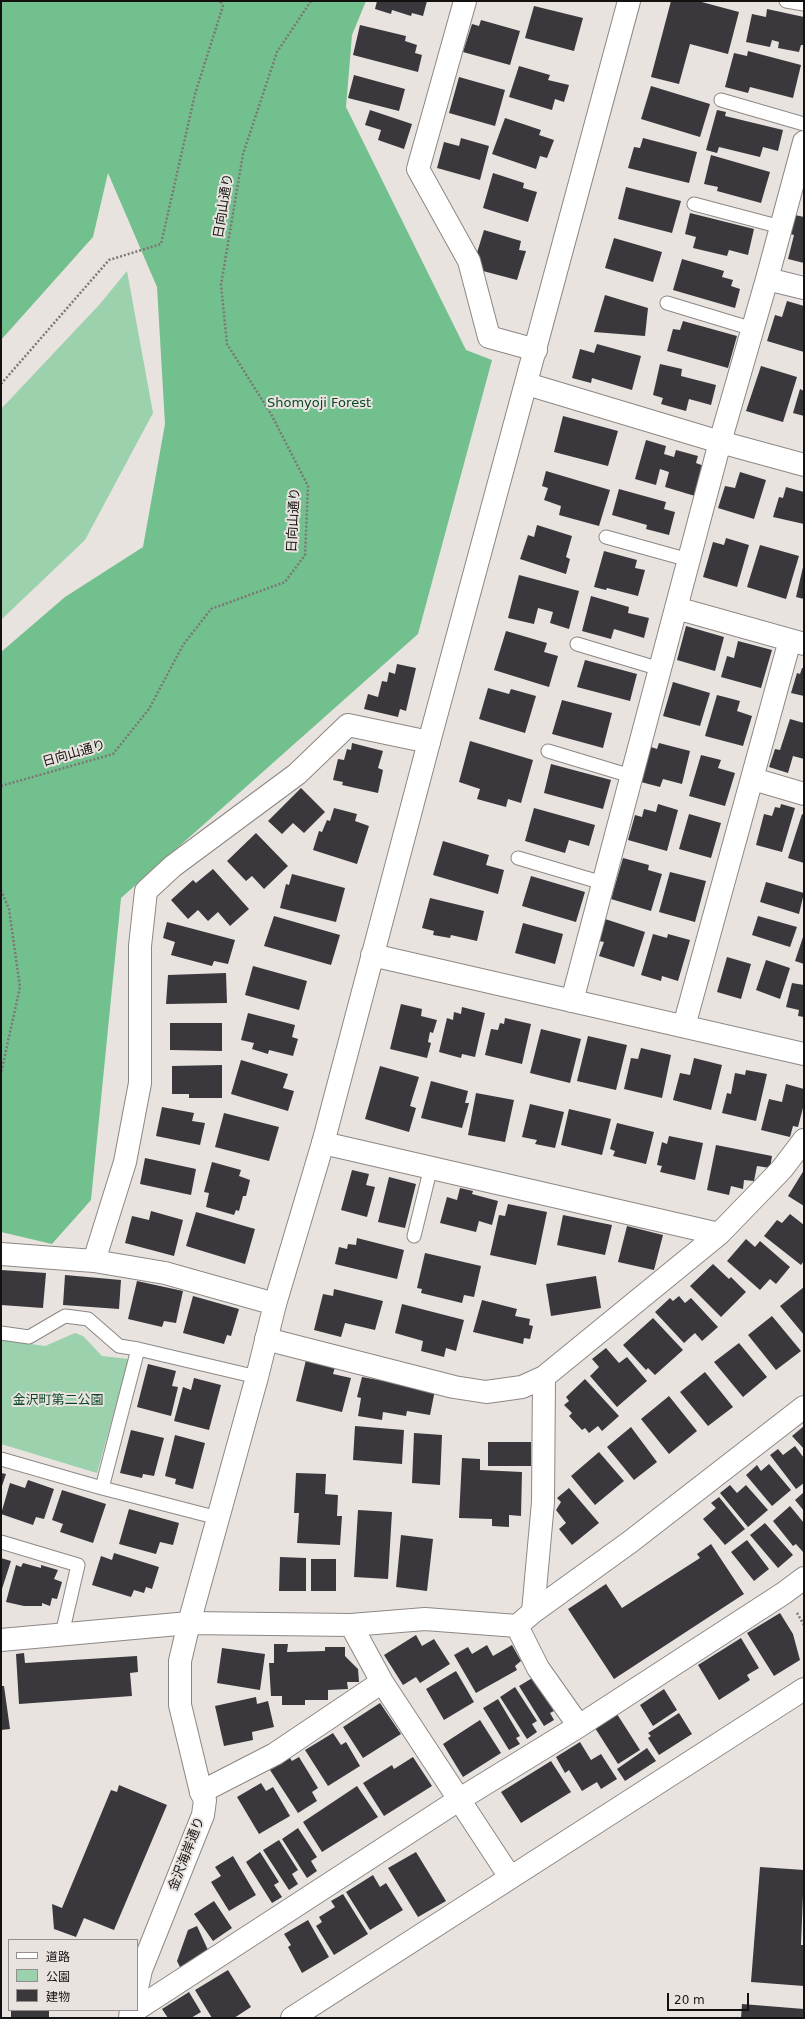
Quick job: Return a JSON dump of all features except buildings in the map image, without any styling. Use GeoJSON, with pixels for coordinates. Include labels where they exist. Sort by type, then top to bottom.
{"type":"FeatureCollection","features":[{"type":"Feature","properties":{"kind":"street"},"geometry":{"type":"LineString","coordinates":[[465,1],[418,169],[469,260],[489,337],[536,350]]}},
{"type":"Feature","properties":{"kind":"street","name":"金沢海岸通り"},"geometry":{"type":"LineString","coordinates":[[138,1984],[142,1970],[203,1815],[205,1800],[201,1792],[180,1706],[180,1661],[189,1623],[257,1377],[274,1304],[323,1143],[429,742],[527,384],[629,1]]}},
{"type":"Feature","properties":{"kind":"street"},"geometry":{"type":"LineString","coordinates":[[572,1001],[720,442],[767,279],[804,142]]}},
{"type":"Feature","properties":{"kind":"street"},"geometry":{"type":"LineString","coordinates":[[767,279],[804,288]]}},
{"type":"Feature","properties":{"kind":"street"},"geometry":{"type":"LineString","coordinates":[[527,384],[720,442],[804,465]]}},
{"type":"Feature","properties":{"kind":"street"},"geometry":{"type":"LineString","coordinates":[[676,608],[797,642],[753,779],[684,1026]]}},
{"type":"Feature","properties":{"kind":"street"},"geometry":{"type":"LineString","coordinates":[[94,1261],[125,1162],[140,1084],[140,946],[146,891],[173,866],[297,774],[348,725],[429,742]]}},
{"type":"Feature","properties":{"kind":"street"},"geometry":{"type":"LineString","coordinates":[[753,779],[804,794]]}},
{"type":"Feature","properties":{"kind":"street"},"geometry":{"type":"LineString","coordinates":[[372,955],[804,1054]]}},
{"type":"Feature","properties":{"kind":"street"},"geometry":{"type":"LineString","coordinates":[[266,1339],[454,1387],[486,1392],[522,1387],[544,1377],[719,1234],[782,1169],[804,1140]]}},
{"type":"Feature","properties":{"kind":"street"},"geometry":{"type":"LineString","coordinates":[[323,1143],[719,1234]]}},
{"type":"Feature","properties":{"kind":"street"},"geometry":{"type":"LineString","coordinates":[[1,1254],[94,1261],[165,1273],[274,1304]]}},
{"type":"Feature","properties":{"kind":"street"},"geometry":{"type":"LineString","coordinates":[[533,1612],[543,1502],[544,1377]]}},
{"type":"Feature","properties":{"kind":"street"},"geometry":{"type":"LineString","coordinates":[[1,1640],[189,1623],[351,1625],[426,1619],[517,1626],[533,1612],[630,1542],[804,1406]]}},
{"type":"Feature","properties":{"kind":"street"},"geometry":{"type":"LineString","coordinates":[[138,2009],[460,1799],[579,1726],[804,1578]]}},
{"type":"Feature","properties":{"kind":"street"},"geometry":{"type":"LineString","coordinates":[[351,1625],[382,1682],[510,1876]]}},
{"type":"Feature","properties":{"kind":"street"},"geometry":{"type":"LineString","coordinates":[[517,1626],[538,1668],[579,1726]]}},
{"type":"Feature","properties":{"kind":"street"},"geometry":{"type":"LineString","coordinates":[[201,1792],[275,1754],[382,1682]]}},
{"type":"Feature","properties":{"kind":"street"},"geometry":{"type":"LineString","coordinates":[[292,2018],[510,1876],[804,1689]]}},
{"type":"Feature","properties":{"kind":"lane"},"geometry":{"type":"LineString","coordinates":[[786,1],[804,4]]}},
{"type":"Feature","properties":{"kind":"lane"},"geometry":{"type":"LineString","coordinates":[[721,100],[804,124]]}},
{"type":"Feature","properties":{"kind":"lane"},"geometry":{"type":"LineString","coordinates":[[694,204],[781,227]]}},
{"type":"Feature","properties":{"kind":"lane"},"geometry":{"type":"LineString","coordinates":[[667,303],[753,329]]}},
{"type":"Feature","properties":{"kind":"lane"},"geometry":{"type":"LineString","coordinates":[[606,537],[689,560]]}},
{"type":"Feature","properties":{"kind":"lane"},"geometry":{"type":"LineString","coordinates":[[577,644],[660,669]]}},
{"type":"Feature","properties":{"kind":"lane"},"geometry":{"type":"LineString","coordinates":[[548,751],[631,776]]}},
{"type":"Feature","properties":{"kind":"lane"},"geometry":{"type":"LineString","coordinates":[[518,858],[603,883]]}},
{"type":"Feature","properties":{"kind":"lane"},"geometry":{"type":"LineString","coordinates":[[414,1236],[431,1167]]}},
{"type":"Feature","properties":{"kind":"lane"},"geometry":{"type":"LineString","coordinates":[[1,1333],[29,1337],[65,1316],[88,1319],[119,1346],[138,1349],[257,1377]]}},
{"type":"Feature","properties":{"kind":"lane"},"geometry":{"type":"LineString","coordinates":[[102,1488],[138,1349]]}},
{"type":"Feature","properties":{"kind":"lane"},"geometry":{"type":"LineString","coordinates":[[1,1459],[102,1488],[218,1518]]}},
{"type":"Feature","properties":{"kind":"lane"},"geometry":{"type":"LineString","coordinates":[[1,1542],[78,1565],[62,1634]]}},
{"type":"Feature","properties":{"kind":"path"},"geometry":{"type":"LineString","coordinates":[[1,384],[109,260],[161,244],[195,94],[223,6],[220,1]]}},
{"type":"Feature","properties":{"kind":"path","name":"日向山通り"},"geometry":{"type":"LineString","coordinates":[[1,786],[113,754],[149,709],[183,645],[211,609],[285,582],[305,554],[308,486],[271,414],[227,344],[221,285],[243,154],[277,52],[311,1]]}},
{"type":"Feature","properties":{"kind":"path"},"geometry":{"type":"LineString","coordinates":[[1,890],[9,909],[20,987],[1,1073]]}},
{"type":"Feature","properties":{"kind":"green space","name":"Shomyoji Forest"},"geometry":{"type":"Polygon","coordinates":[[[1,1],[366,1],[352,35],[346,107],[466,350],[492,360],[418,634],[121,898],[91,1200],[52,1244],[1,1232],[1,652],[65,597],[143,547],[165,424],[157,287],[108,173],[93,237],[1,340],[1,1]]]}},
{"type":"Feature","properties":{"kind":"green space"},"geometry":{"type":"Polygon","coordinates":[[[127,271],[153,413],[85,540],[1,620],[1,409],[99,305],[127,271]]]}},
{"type":"Feature","properties":{"kind":"green space","name":"金沢町第二公園"},"geometry":{"type":"Polygon","coordinates":[[[75,1333],[83,1336],[102,1356],[129,1359],[97,1473],[1,1444],[1,1340],[45,1346],[75,1333]]]}}]}
